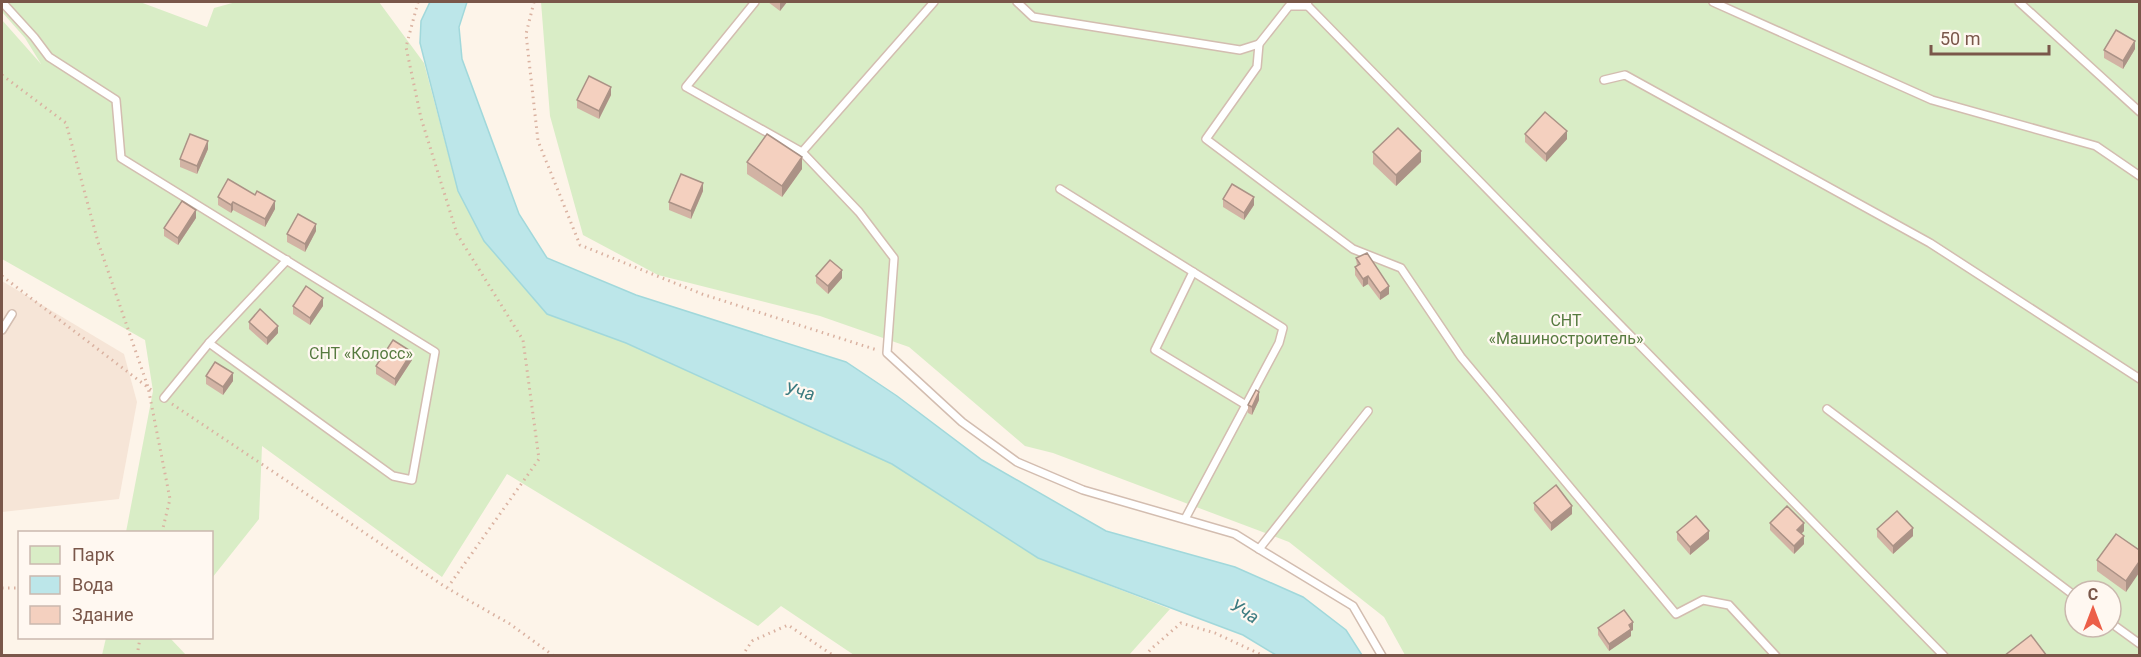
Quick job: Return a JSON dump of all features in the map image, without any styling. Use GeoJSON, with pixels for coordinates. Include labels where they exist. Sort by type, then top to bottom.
{"type":"FeatureCollection","features":[{"type":"Feature","properties":{"kind":"lane"},"geometry":{"type":"LineString","coordinates":[[2,2],[34,36],[49,57],[116,100],[121,158],[435,352],[412,480],[393,476],[209,343]]}},
{"type":"Feature","properties":{"kind":"lane"},"geometry":{"type":"LineString","coordinates":[[755,2],[686,87],[802,152],[859,213],[894,258],[887,353],[962,422],[1017,462],[1083,490],[1235,534],[1353,606],[1382,656]]}},
{"type":"Feature","properties":{"kind":"lane"},"geometry":{"type":"LineString","coordinates":[[802,152],[934,2]]}},
{"type":"Feature","properties":{"kind":"lane"},"geometry":{"type":"LineString","coordinates":[[1017,2],[1033,17],[1240,50],[1259,44]]}},
{"type":"Feature","properties":{"kind":"lane"},"geometry":{"type":"LineString","coordinates":[[1713,2],[1932,100],[2096,146],[2139,176]]}},
{"type":"Feature","properties":{"kind":"lane"},"geometry":{"type":"LineString","coordinates":[[2019,2],[2139,112]]}},
{"type":"Feature","properties":{"kind":"lane"},"geometry":{"type":"LineString","coordinates":[[1776,656],[1729,605],[1702,600],[1676,614],[1461,357],[1401,268],[1353,249],[1206,139],[1257,68],[1259,44],[1289,6],[1307,4],[1944,656]]}},
{"type":"Feature","properties":{"kind":"lane"},"geometry":{"type":"LineString","coordinates":[[1604,80],[1625,75],[1930,243],[2139,380]]}},
{"type":"Feature","properties":{"kind":"lane"},"geometry":{"type":"LineString","coordinates":[[1060,189],[1283,328],[1279,343],[1185,519]]}},
{"type":"Feature","properties":{"kind":"lane"},"geometry":{"type":"LineString","coordinates":[[164,398],[209,343],[287,260]]}},
{"type":"Feature","properties":{"kind":"lane"},"geometry":{"type":"LineString","coordinates":[[1193,272],[1155,350],[1246,405]]}},
{"type":"Feature","properties":{"kind":"lane"},"geometry":{"type":"LineString","coordinates":[[2,330],[12,314]]}},
{"type":"Feature","properties":{"kind":"lane"},"geometry":{"type":"LineString","coordinates":[[1827,410],[2063,587]]}},
{"type":"Feature","properties":{"kind":"lane"},"geometry":{"type":"LineString","coordinates":[[1259,549],[1368,411]]}},
{"type":"Feature","properties":{"kind":"lane"},"geometry":{"type":"LineString","coordinates":[[2123,632],[2139,644]]}},
{"type":"Feature","properties":{"kind":"path"},"geometry":{"type":"LineString","coordinates":[[418,2],[406,47],[421,118],[457,234],[523,340],[539,459],[447,588]]}},
{"type":"Feature","properties":{"kind":"path"},"geometry":{"type":"LineString","coordinates":[[534,2],[526,34],[538,141],[580,245],[702,294],[887,353]]}},
{"type":"Feature","properties":{"kind":"path"},"geometry":{"type":"LineString","coordinates":[[2,75],[66,123],[98,242],[148,387],[170,499],[162,531]]}},
{"type":"Feature","properties":{"kind":"path"},"geometry":{"type":"LineString","coordinates":[[2,276],[148,387],[447,588],[510,624],[554,656]]}},
{"type":"Feature","properties":{"kind":"path"},"geometry":{"type":"LineString","coordinates":[[2,588],[18,588]]}},
{"type":"Feature","properties":{"kind":"path"},"geometry":{"type":"LineString","coordinates":[[1145,656],[1180,623],[1215,633],[1264,656]]}},
{"type":"Feature","properties":{"kind":"path"},"geometry":{"type":"LineString","coordinates":[[742,656],[752,641],[788,625],[834,656]]}},
{"type":"Feature","properties":{"kind":"path"},"geometry":{"type":"LineString","coordinates":[[137,656],[140,639]]}},
{"type":"Feature","properties":{"kind":"shaded area"},"geometry":{"type":"Polygon","coordinates":[[[2,281],[124,354],[137,402],[119,499],[2,512],[2,281]]]}},
{"type":"Feature","properties":{"kind":"green space","name":"СНТ «Колосс»"},"geometry":{"type":"Polygon","coordinates":[[[2,2],[140,2],[207,27],[214,8],[236,2],[379,2],[424,63],[458,191],[547,314],[626,343],[892,464],[1038,558],[1170,609],[1129,655],[854,655],[781,606],[758,626],[507,474],[442,577],[262,446],[259,519],[213,577],[213,531],[126,531],[153,391],[145,340],[2,259],[2,20],[41,64],[25,38],[2,12],[2,2]]]}},
{"type":"Feature","properties":{"kind":"green space","name":"СНТ «Машиностроитель»"},"geometry":{"type":"Polygon","coordinates":[[[541,2],[2139,2],[2139,655],[1405,655],[1384,617],[1289,542],[1053,453],[1025,446],[909,347],[820,316],[658,275],[583,235],[550,116],[541,2]]]}},
{"type":"Feature","properties":{"kind":"green space"},"geometry":{"type":"Polygon","coordinates":[[[106,639],[171,639],[186,655],[102,655],[106,639]]]}},
{"type":"Feature","properties":{"kind":"water","name":"Уча"},"geometry":{"type":"Polygon","coordinates":[[[430,2],[467,2],[459,27],[462,59],[519,214],[547,258],[636,295],[846,362],[897,396],[982,460],[1106,531],[1235,567],[1303,597],[1346,630],[1362,655],[1276,655],[1243,635],[1038,558],[892,464],[626,343],[547,314],[484,241],[458,191],[420,43],[421,21],[430,2]]]}},
{"type":"Feature","properties":{"kind":"building"},"geometry":{"type":"Polygon","coordinates":[[[2116,30],[2135,41],[2123,61],[2104,50],[2116,30]]]}},
{"type":"Feature","properties":{"kind":"building"},"geometry":{"type":"Polygon","coordinates":[[[589,76],[611,87],[599,111],[577,100],[589,76]]]}},
{"type":"Feature","properties":{"kind":"building"},"geometry":{"type":"Polygon","coordinates":[[[1545,112],[1567,131],[1546,154],[1525,134],[1545,112]]]}},
{"type":"Feature","properties":{"kind":"building"},"geometry":{"type":"Polygon","coordinates":[[[1398,128],[1421,151],[1396,175],[1373,152],[1398,128]]]}},
{"type":"Feature","properties":{"kind":"building"},"geometry":{"type":"Polygon","coordinates":[[[190,134],[208,141],[197,166],[180,159],[190,134]]]}},
{"type":"Feature","properties":{"kind":"building"},"geometry":{"type":"Polygon","coordinates":[[[767,134],[802,157],[782,186],[747,162],[767,134]]]}},
{"type":"Feature","properties":{"kind":"building"},"geometry":{"type":"Polygon","coordinates":[[[681,174],[703,183],[691,211],[669,202],[681,174]]]}},
{"type":"Feature","properties":{"kind":"building"},"geometry":{"type":"Polygon","coordinates":[[[228,179],[255,195],[257,191],[275,201],[265,219],[233,202],[231,205],[218,197],[228,179]]]}},
{"type":"Feature","properties":{"kind":"building"},"geometry":{"type":"Polygon","coordinates":[[[1232,184],[1254,197],[1244,213],[1223,199],[1232,184]]]}},
{"type":"Feature","properties":{"kind":"building"},"geometry":{"type":"Polygon","coordinates":[[[182,201],[196,210],[178,238],[164,228],[182,201]]]}},
{"type":"Feature","properties":{"kind":"building"},"geometry":{"type":"Polygon","coordinates":[[[298,214],[316,224],[305,244],[287,234],[298,214]]]}},
{"type":"Feature","properties":{"kind":"building"},"geometry":{"type":"Polygon","coordinates":[[[1367,253],[1389,286],[1380,293],[1368,276],[1363,279],[1355,267],[1360,264],[1356,258],[1367,253]]]}},
{"type":"Feature","properties":{"kind":"building"},"geometry":{"type":"Polygon","coordinates":[[[830,260],[842,270],[828,286],[816,276],[830,260]]]}},
{"type":"Feature","properties":{"kind":"building"},"geometry":{"type":"Polygon","coordinates":[[[306,286],[323,298],[310,318],[293,306],[306,286]]]}},
{"type":"Feature","properties":{"kind":"building"},"geometry":{"type":"Polygon","coordinates":[[[260,309],[278,326],[267,338],[249,322],[260,309]]]}},
{"type":"Feature","properties":{"kind":"building"},"geometry":{"type":"Polygon","coordinates":[[[393,340],[412,352],[395,379],[376,366],[393,340]]]}},
{"type":"Feature","properties":{"kind":"building"},"geometry":{"type":"Polygon","coordinates":[[[215,362],[233,373],[223,387],[206,376],[215,362]]]}},
{"type":"Feature","properties":{"kind":"building"},"geometry":{"type":"Polygon","coordinates":[[[1256,390],[1259,392],[1252,407],[1248,405],[1256,390]]]}},
{"type":"Feature","properties":{"kind":"building"},"geometry":{"type":"Polygon","coordinates":[[[1556,485],[1572,506],[1551,523],[1534,503],[1556,485]]]}},
{"type":"Feature","properties":{"kind":"building"},"geometry":{"type":"Polygon","coordinates":[[[1787,506],[1804,523],[1797,530],[1804,536],[1794,546],[1770,523],[1787,506]]]}},
{"type":"Feature","properties":{"kind":"building"},"geometry":{"type":"Polygon","coordinates":[[[1897,511],[1913,528],[1893,546],[1877,529],[1897,511]]]}},
{"type":"Feature","properties":{"kind":"building"},"geometry":{"type":"Polygon","coordinates":[[[1696,516],[1709,531],[1690,547],[1677,532],[1696,516]]]}},
{"type":"Feature","properties":{"kind":"building"},"geometry":{"type":"Polygon","coordinates":[[[2116,534],[2139,550],[2139,562],[2126,581],[2097,560],[2116,534]]]}},
{"type":"Feature","properties":{"kind":"building"},"geometry":{"type":"Polygon","coordinates":[[[1624,610],[1633,622],[1629,625],[1631,629],[1609,644],[1598,628],[1624,610]]]}},
{"type":"Feature","properties":{"kind":"building"},"geometry":{"type":"Polygon","coordinates":[[[2031,635],[2047,656],[2004,656],[2031,635]]]}}]}
